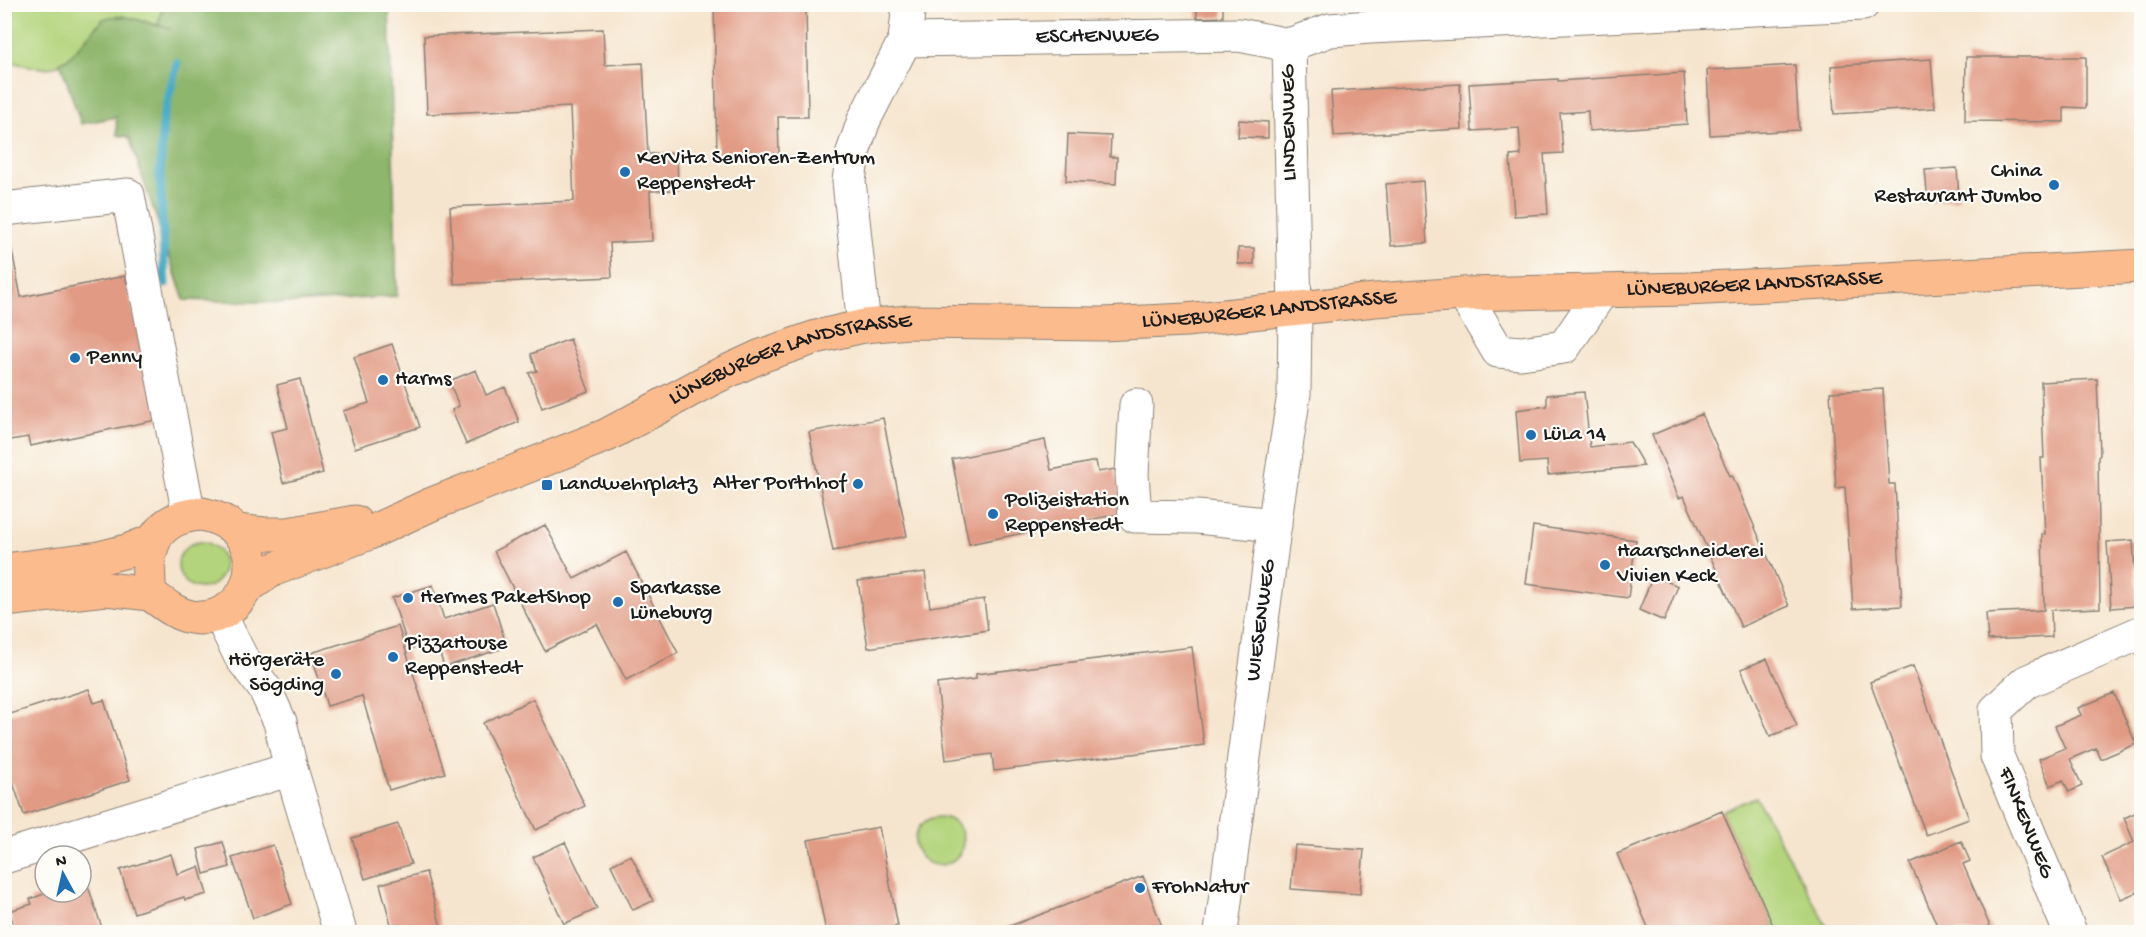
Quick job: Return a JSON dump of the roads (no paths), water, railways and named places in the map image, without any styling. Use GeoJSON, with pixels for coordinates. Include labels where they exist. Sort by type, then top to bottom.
{"type":"FeatureCollection","features":[{"type":"Feature","properties":{"kind":"main road","name":"LÜNEBURGER LANDSTRASSE"},"geometry":{"type":"LineString","coordinates":[[247,587],[272,570],[368,534],[432,504],[607,435],[713,378],[761,356],[816,337],[864,327],[909,322],[1103,324],[1186,320],[1375,300],[1464,294],[1687,289],[2142,266]]}},
{"type":"Feature","properties":{"kind":"main road","name":"LÜNEBURGER LANDSTRASSE"},"geometry":{"type":"LineString","coordinates":[[237,531],[288,534],[363,521],[432,504]]}},
{"type":"Feature","properties":{"kind":"main road"},"geometry":{"type":"LineString","coordinates":[[4,600],[106,589],[150,594],[177,613],[191,617],[207,617],[222,613],[237,602],[247,587],[251,572],[251,557],[246,543],[227,522],[216,517],[202,514],[189,515],[175,520],[163,528],[154,540],[148,557],[150,594]]}},
{"type":"Feature","properties":{"kind":"main road"},"geometry":{"type":"LineString","coordinates":[[4,570],[99,558],[127,551],[154,540]]}},
{"type":"Feature","properties":{"kind":"street"},"geometry":{"type":"LineString","coordinates":[[864,327],[849,181],[853,152],[864,120],[905,40],[909,4]]}},
{"type":"Feature","properties":{"kind":"street","name":"LINDENWEG"},"geometry":{"type":"LineString","coordinates":[[1295,310],[1289,45],[1370,16],[1863,4]]}},
{"type":"Feature","properties":{"kind":"street","name":"ESCHENWEG"},"geometry":{"type":"LineString","coordinates":[[905,40],[1239,35],[1289,45]]}},
{"type":"Feature","properties":{"kind":"street"},"geometry":{"type":"LineString","coordinates":[[4,209],[128,195],[189,515]]}},
{"type":"Feature","properties":{"kind":"street"},"geometry":{"type":"LineString","coordinates":[[1464,294],[1498,351],[1521,353],[1564,347],[1602,291]]}},
{"type":"Feature","properties":{"kind":"street","name":"WIESENWEG"},"geometry":{"type":"LineString","coordinates":[[1221,933],[1294,394],[1295,310]]}},
{"type":"Feature","properties":{"kind":"street"},"geometry":{"type":"LineString","coordinates":[[1136,405],[1132,474],[1135,516],[1197,517],[1275,525]]}},
{"type":"Feature","properties":{"kind":"street"},"geometry":{"type":"LineString","coordinates":[[222,613],[241,657],[265,689],[280,722],[291,769],[340,933]]}},
{"type":"Feature","properties":{"kind":"street","name":"FINKENWEG"},"geometry":{"type":"LineString","coordinates":[[2070,933],[1997,756],[1996,710],[2026,682],[2142,632]]}},
{"type":"Feature","properties":{"kind":"street"},"geometry":{"type":"LineString","coordinates":[[4,857],[291,769]]}},
{"type":"Feature","properties":{"kind":"waterway"},"geometry":{"type":"LineString","coordinates":[[165,284],[160,175],[163,118],[177,63]]}},
{"type":"Feature","properties":{"kind":"place","name":"KerVita Senioren-Zentrum Reppenstedt"},"geometry":{"type":"Point","coordinates":[625,172]}},
{"type":"Feature","properties":{"kind":"place","name":"China Restaurant Jumbo"},"geometry":{"type":"Point","coordinates":[2054,185]}},
{"type":"Feature","properties":{"kind":"place","name":"Penny"},"geometry":{"type":"Point","coordinates":[75,358]}},
{"type":"Feature","properties":{"kind":"place","name":"Harms"},"geometry":{"type":"Point","coordinates":[383,380]}},
{"type":"Feature","properties":{"kind":"place","name":"LüLa 14"},"geometry":{"type":"Point","coordinates":[1531,435]}},
{"type":"Feature","properties":{"kind":"place","name":"Alter Porthhof"},"geometry":{"type":"Point","coordinates":[858,484]}},
{"type":"Feature","properties":{"kind":"place","name":"Landwehrplatz"},"geometry":{"type":"Point","coordinates":[547,485]}},
{"type":"Feature","properties":{"kind":"place","name":"Polizeistation Reppenstedt"},"geometry":{"type":"Point","coordinates":[993,514]}},
{"type":"Feature","properties":{"kind":"place","name":"Haarschneiderei Vivien Keck"},"geometry":{"type":"Point","coordinates":[1605,565]}},
{"type":"Feature","properties":{"kind":"place","name":"Hermes PaketShop"},"geometry":{"type":"Point","coordinates":[408,598]}},
{"type":"Feature","properties":{"kind":"place","name":"Sparkasse Lüneburg"},"geometry":{"type":"Point","coordinates":[618,602]}},
{"type":"Feature","properties":{"kind":"place","name":"PizzaHouse Reppenstedt"},"geometry":{"type":"Point","coordinates":[393,657]}},
{"type":"Feature","properties":{"kind":"place","name":"Hörgeräte Sögding"},"geometry":{"type":"Point","coordinates":[336,674]}},
{"type":"Feature","properties":{"kind":"place","name":"FrohNatur"},"geometry":{"type":"Point","coordinates":[1140,888]}}]}
